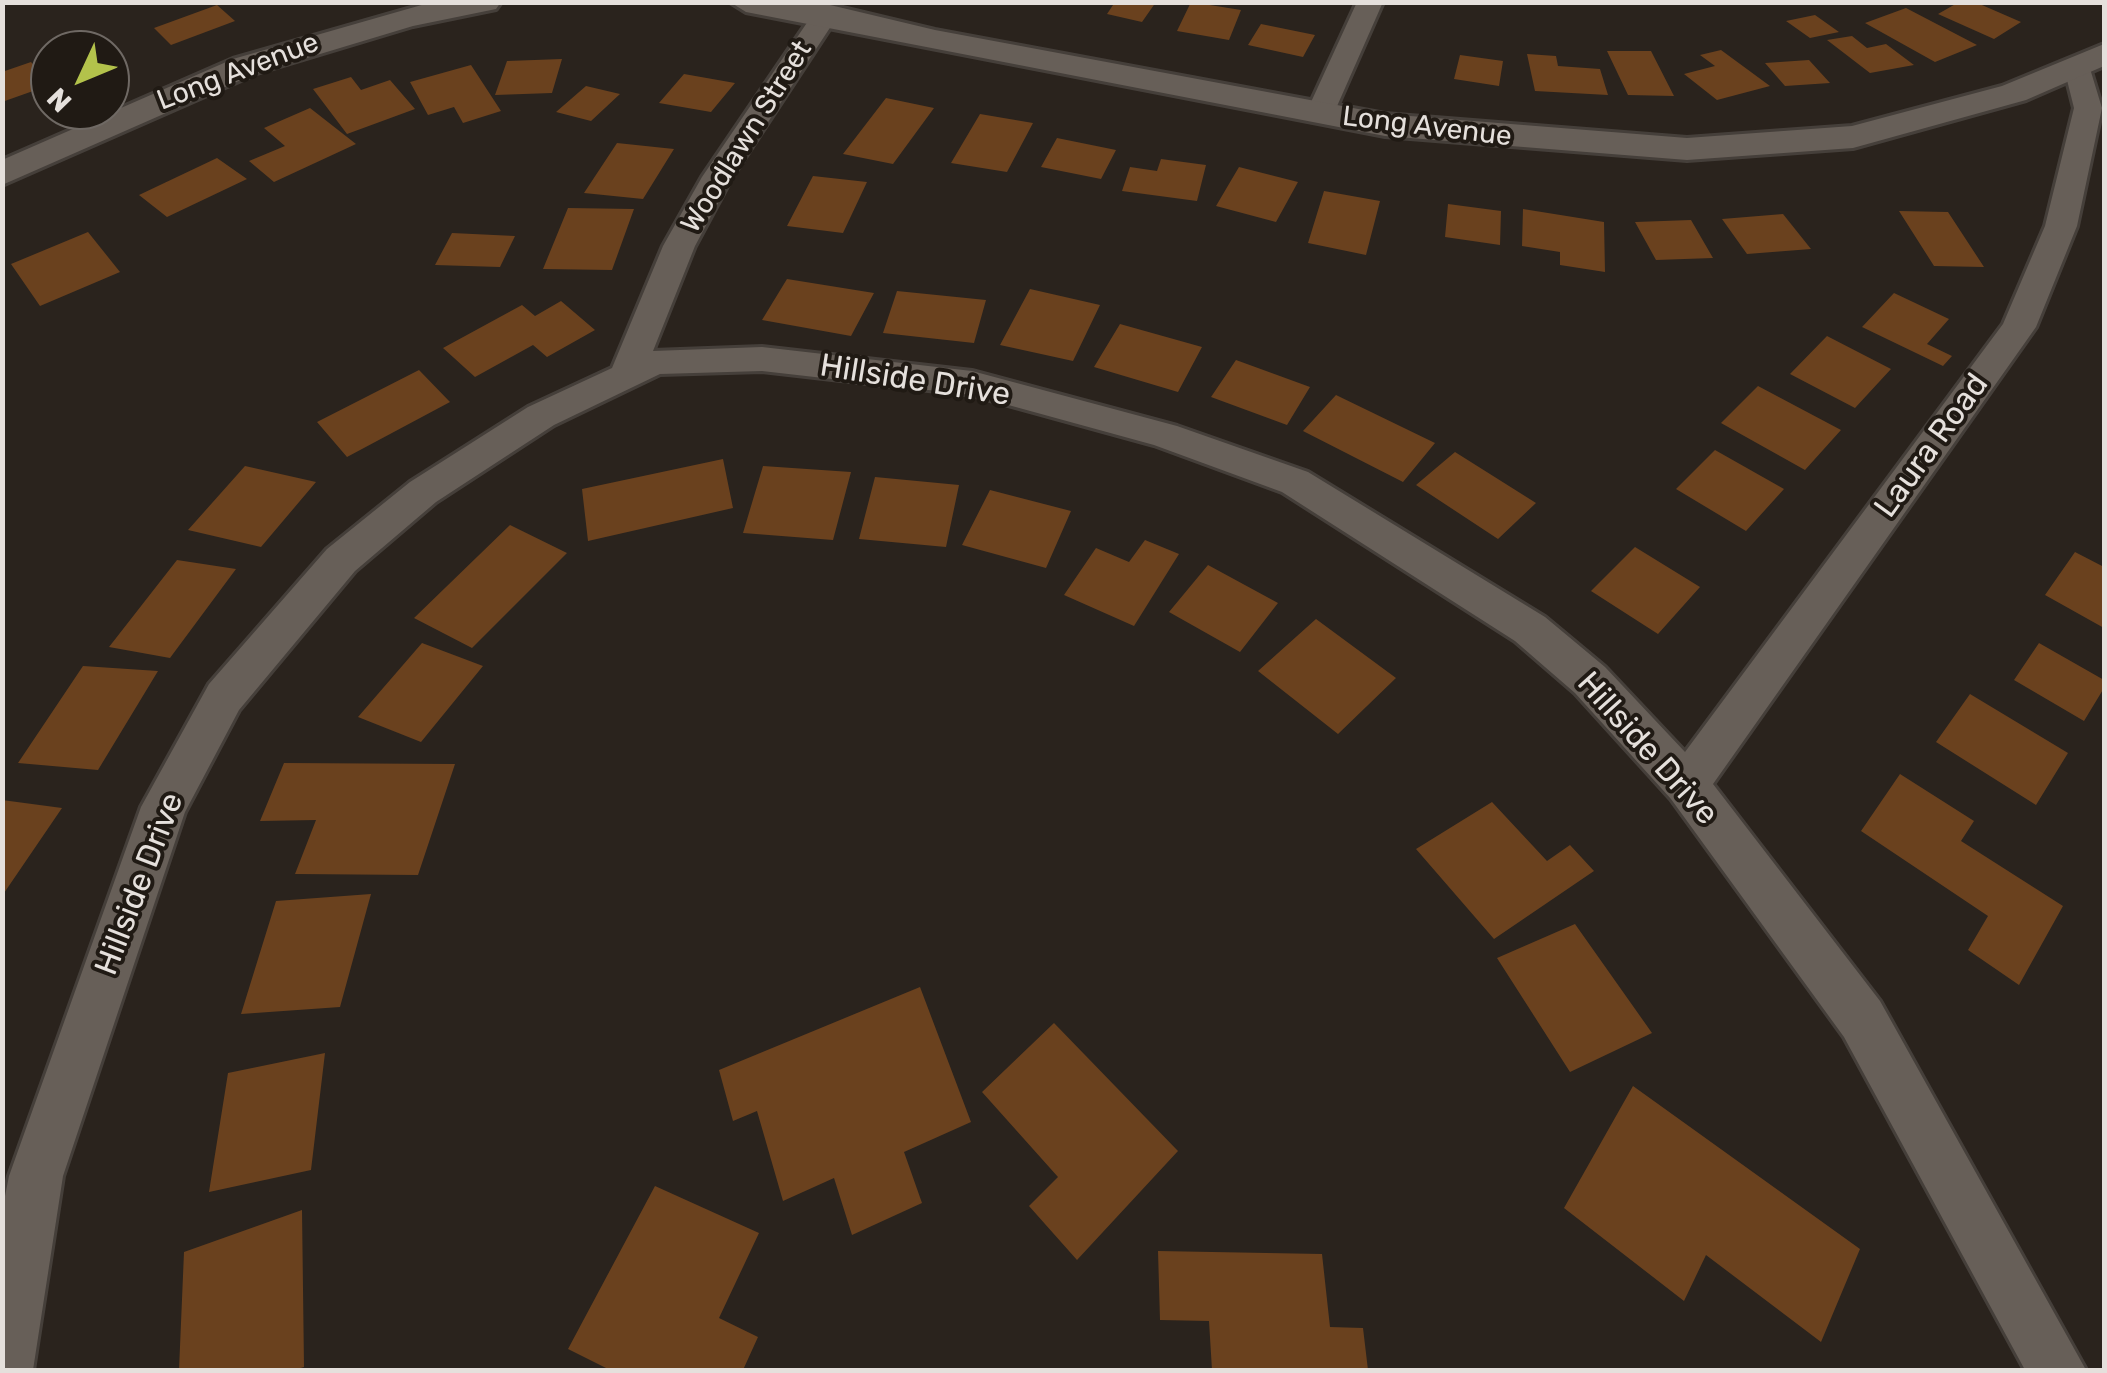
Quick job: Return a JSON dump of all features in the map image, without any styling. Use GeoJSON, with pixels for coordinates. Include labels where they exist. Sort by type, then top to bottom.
{"type":"FeatureCollection","features":[{"type":"Feature","properties":{"kind":"street","name":"Long Avenue"},"geometry":{"type":"LineString","coordinates":[[2,174],[245,66],[445,6],[485,2]]}},
{"type":"Feature","properties":{"kind":"street","name":"Long Avenue"},"geometry":{"type":"LineString","coordinates":[[746,2],[826,14],[935,40],[1320,112],[1480,136],[1687,148],[1853,137],[1938,117],[2091,61]]}},
{"type":"Feature","properties":{"kind":"street"},"geometry":{"type":"LineString","coordinates":[[1320,112],[1370,2]]}},
{"type":"Feature","properties":{"kind":"street","name":"Woodlawn Street"},"geometry":{"type":"LineString","coordinates":[[627,373],[679,246],[717,177],[826,14]]}},
{"type":"Feature","properties":{"kind":"street","name":"Laura Road"},"geometry":{"type":"LineString","coordinates":[[1687,786],[2019,327],[2061,226],[2088,108],[2091,61]]}},
{"type":"Feature","properties":{"kind":"street","name":"Hillside Drive"},"geometry":{"type":"LineString","coordinates":[[3,1370],[36,1176],[164,807],[224,697],[341,560],[422,492],[541,416],[655,362],[762,359],[972,384],[1164,434],[1295,482],[1530,630],[1590,680],[1687,786],[1862,1020],[2057,1370]]}},
{"type":"Feature","properties":{"kind":"building"},"geometry":{"type":"Polygon","coordinates":[[[1115,2],[1156,2],[1142,22],[1107,14],[1115,2]]]}},
{"type":"Feature","properties":{"kind":"building"},"geometry":{"type":"Polygon","coordinates":[[[1191,2],[1241,10],[1229,40],[1177,31],[1191,2]]]}},
{"type":"Feature","properties":{"kind":"building"},"geometry":{"type":"Polygon","coordinates":[[[1959,2],[1975,2],[2021,22],[1994,39],[1938,14],[1959,2]]]}},
{"type":"Feature","properties":{"kind":"building"},"geometry":{"type":"Polygon","coordinates":[[[217,5],[235,21],[171,45],[154,28],[217,5]]]}},
{"type":"Feature","properties":{"kind":"building"},"geometry":{"type":"Polygon","coordinates":[[[1906,8],[1977,45],[1935,62],[1865,23],[1906,8]]]}},
{"type":"Feature","properties":{"kind":"building"},"geometry":{"type":"Polygon","coordinates":[[[1815,15],[1839,32],[1810,38],[1786,21],[1815,15]]]}},
{"type":"Feature","properties":{"kind":"building"},"geometry":{"type":"Polygon","coordinates":[[[1261,24],[1315,35],[1303,57],[1248,45],[1261,24]]]}},
{"type":"Feature","properties":{"kind":"building"},"geometry":{"type":"Polygon","coordinates":[[[1852,36],[1867,48],[1886,44],[1914,65],[1870,73],[1827,40],[1852,36]]]}},
{"type":"Feature","properties":{"kind":"building"},"geometry":{"type":"Polygon","coordinates":[[[1721,50],[1770,86],[1717,100],[1684,74],[1715,66],[1700,55],[1721,50]]]}},
{"type":"Feature","properties":{"kind":"building"},"geometry":{"type":"Polygon","coordinates":[[[1607,51],[1651,51],[1674,96],[1628,95],[1607,51]]]}},
{"type":"Feature","properties":{"kind":"building"},"geometry":{"type":"Polygon","coordinates":[[[1527,54],[1556,56],[1558,66],[1600,69],[1608,95],[1535,91],[1527,54]]]}},
{"type":"Feature","properties":{"kind":"building"},"geometry":{"type":"Polygon","coordinates":[[[1460,55],[1503,61],[1499,86],[1454,79],[1460,55]]]}},
{"type":"Feature","properties":{"kind":"building"},"geometry":{"type":"Polygon","coordinates":[[[562,59],[552,93],[495,95],[507,61],[562,59]]]}},
{"type":"Feature","properties":{"kind":"building"},"geometry":{"type":"Polygon","coordinates":[[[1809,60],[1830,83],[1785,86],[1765,63],[1809,60]]]}},
{"type":"Feature","properties":{"kind":"building"},"geometry":{"type":"Polygon","coordinates":[[[30,62],[30,92],[2,102],[2,72],[30,62]]]}},
{"type":"Feature","properties":{"kind":"building"},"geometry":{"type":"Polygon","coordinates":[[[471,65],[501,111],[463,123],[454,107],[428,115],[410,82],[471,65]]]}},
{"type":"Feature","properties":{"kind":"building"},"geometry":{"type":"Polygon","coordinates":[[[684,74],[735,83],[711,112],[659,103],[684,74]]]}},
{"type":"Feature","properties":{"kind":"building"},"geometry":{"type":"Polygon","coordinates":[[[351,77],[361,90],[390,80],[415,109],[347,134],[313,89],[351,77]]]}},
{"type":"Feature","properties":{"kind":"building"},"geometry":{"type":"Polygon","coordinates":[[[586,86],[620,94],[591,121],[556,112],[586,86]]]}},
{"type":"Feature","properties":{"kind":"building"},"geometry":{"type":"Polygon","coordinates":[[[886,98],[934,108],[893,164],[843,154],[886,98]]]}},
{"type":"Feature","properties":{"kind":"building"},"geometry":{"type":"Polygon","coordinates":[[[310,108],[356,144],[274,182],[249,161],[285,146],[264,128],[310,108]]]}},
{"type":"Feature","properties":{"kind":"building"},"geometry":{"type":"Polygon","coordinates":[[[980,114],[1033,123],[1007,172],[951,163],[980,114]]]}},
{"type":"Feature","properties":{"kind":"building"},"geometry":{"type":"Polygon","coordinates":[[[1057,138],[1116,150],[1101,179],[1041,167],[1057,138]]]}},
{"type":"Feature","properties":{"kind":"building"},"geometry":{"type":"Polygon","coordinates":[[[617,143],[674,149],[643,199],[584,193],[617,143]]]}},
{"type":"Feature","properties":{"kind":"building"},"geometry":{"type":"Polygon","coordinates":[[[217,158],[247,179],[167,217],[139,195],[217,158]]]}},
{"type":"Feature","properties":{"kind":"building"},"geometry":{"type":"Polygon","coordinates":[[[1161,159],[1206,165],[1197,201],[1122,191],[1130,167],[1157,171],[1161,159]]]}},
{"type":"Feature","properties":{"kind":"building"},"geometry":{"type":"Polygon","coordinates":[[[1239,167],[1298,182],[1276,222],[1216,206],[1239,167]]]}},
{"type":"Feature","properties":{"kind":"building"},"geometry":{"type":"Polygon","coordinates":[[[813,176],[867,182],[843,233],[787,226],[813,176]]]}},
{"type":"Feature","properties":{"kind":"building"},"geometry":{"type":"Polygon","coordinates":[[[1324,191],[1380,201],[1366,255],[1308,243],[1324,191]]]}},
{"type":"Feature","properties":{"kind":"building"},"geometry":{"type":"Polygon","coordinates":[[[1448,204],[1501,211],[1500,245],[1445,237],[1448,204]]]}},
{"type":"Feature","properties":{"kind":"building"},"geometry":{"type":"Polygon","coordinates":[[[568,208],[634,209],[612,270],[543,269],[568,208]]]}},
{"type":"Feature","properties":{"kind":"building"},"geometry":{"type":"Polygon","coordinates":[[[1523,209],[1604,222],[1605,272],[1560,265],[1560,252],[1522,246],[1523,209]]]}},
{"type":"Feature","properties":{"kind":"building"},"geometry":{"type":"Polygon","coordinates":[[[1899,211],[1948,212],[1984,267],[1934,266],[1899,211]]]}},
{"type":"Feature","properties":{"kind":"building"},"geometry":{"type":"Polygon","coordinates":[[[1783,214],[1811,249],[1747,254],[1722,219],[1783,214]]]}},
{"type":"Feature","properties":{"kind":"building"},"geometry":{"type":"Polygon","coordinates":[[[1691,220],[1713,258],[1656,260],[1635,222],[1691,220]]]}},
{"type":"Feature","properties":{"kind":"building"},"geometry":{"type":"Polygon","coordinates":[[[88,232],[120,272],[40,306],[11,264],[88,232]]]}},
{"type":"Feature","properties":{"kind":"building"},"geometry":{"type":"Polygon","coordinates":[[[452,233],[515,236],[500,267],[435,265],[452,233]]]}},
{"type":"Feature","properties":{"kind":"building"},"geometry":{"type":"Polygon","coordinates":[[[787,279],[874,293],[851,336],[762,320],[787,279]]]}},
{"type":"Feature","properties":{"kind":"building"},"geometry":{"type":"Polygon","coordinates":[[[1030,289],[1100,305],[1073,361],[1000,345],[1030,289]]]}},
{"type":"Feature","properties":{"kind":"building"},"geometry":{"type":"Polygon","coordinates":[[[897,291],[986,300],[974,343],[883,333],[897,291]]]}},
{"type":"Feature","properties":{"kind":"building"},"geometry":{"type":"Polygon","coordinates":[[[1894,293],[1949,319],[1927,344],[1952,356],[1943,366],[1862,327],[1894,293]]]}},
{"type":"Feature","properties":{"kind":"building"},"geometry":{"type":"Polygon","coordinates":[[[561,301],[595,330],[547,357],[533,345],[475,377],[443,348],[522,305],[535,316],[561,301]]]}},
{"type":"Feature","properties":{"kind":"building"},"geometry":{"type":"Polygon","coordinates":[[[1120,324],[1202,347],[1178,392],[1094,367],[1120,324]]]}},
{"type":"Feature","properties":{"kind":"building"},"geometry":{"type":"Polygon","coordinates":[[[1827,336],[1891,369],[1855,408],[1790,374],[1827,336]]]}},
{"type":"Feature","properties":{"kind":"building"},"geometry":{"type":"Polygon","coordinates":[[[1236,360],[1310,387],[1287,425],[1211,397],[1236,360]]]}},
{"type":"Feature","properties":{"kind":"building"},"geometry":{"type":"Polygon","coordinates":[[[419,370],[450,402],[347,457],[317,422],[419,370]]]}},
{"type":"Feature","properties":{"kind":"building"},"geometry":{"type":"Polygon","coordinates":[[[1758,386],[1841,430],[1805,470],[1721,423],[1758,386]]]}},
{"type":"Feature","properties":{"kind":"building"},"geometry":{"type":"Polygon","coordinates":[[[1336,395],[1435,443],[1403,482],[1303,431],[1336,395]]]}},
{"type":"Feature","properties":{"kind":"building"},"geometry":{"type":"Polygon","coordinates":[[[1715,450],[1784,489],[1746,531],[1676,489],[1715,450]]]}},
{"type":"Feature","properties":{"kind":"building"},"geometry":{"type":"Polygon","coordinates":[[[1455,452],[1536,503],[1498,539],[1416,485],[1455,452]]]}},
{"type":"Feature","properties":{"kind":"building"},"geometry":{"type":"Polygon","coordinates":[[[723,459],[733,508],[588,541],[582,489],[723,459]]]}},
{"type":"Feature","properties":{"kind":"building"},"geometry":{"type":"Polygon","coordinates":[[[245,466],[316,482],[261,547],[188,530],[245,466]]]}},
{"type":"Feature","properties":{"kind":"building"},"geometry":{"type":"Polygon","coordinates":[[[763,466],[851,472],[833,540],[743,533],[763,466]]]}},
{"type":"Feature","properties":{"kind":"building"},"geometry":{"type":"Polygon","coordinates":[[[875,477],[959,485],[946,547],[859,539],[875,477]]]}},
{"type":"Feature","properties":{"kind":"building"},"geometry":{"type":"Polygon","coordinates":[[[990,490],[1071,511],[1046,568],[962,545],[990,490]]]}},
{"type":"Feature","properties":{"kind":"building"},"geometry":{"type":"Polygon","coordinates":[[[510,525],[567,553],[472,648],[414,618],[510,525]]]}},
{"type":"Feature","properties":{"kind":"building"},"geometry":{"type":"Polygon","coordinates":[[[1145,540],[1179,554],[1134,626],[1064,595],[1096,548],[1129,562],[1145,540]]]}},
{"type":"Feature","properties":{"kind":"building"},"geometry":{"type":"Polygon","coordinates":[[[1635,547],[1700,587],[1658,634],[1591,591],[1635,547]]]}},
{"type":"Feature","properties":{"kind":"building"},"geometry":{"type":"Polygon","coordinates":[[[2075,552],[2104,567],[2104,628],[2045,595],[2075,552]]]}},
{"type":"Feature","properties":{"kind":"building"},"geometry":{"type":"Polygon","coordinates":[[[177,560],[236,569],[170,658],[109,647],[177,560]]]}},
{"type":"Feature","properties":{"kind":"building"},"geometry":{"type":"Polygon","coordinates":[[[1208,565],[1278,603],[1240,652],[1169,612],[1208,565]]]}},
{"type":"Feature","properties":{"kind":"building"},"geometry":{"type":"Polygon","coordinates":[[[1316,619],[1396,678],[1338,734],[1258,671],[1316,619]]]}},
{"type":"Feature","properties":{"kind":"building"},"geometry":{"type":"Polygon","coordinates":[[[422,643],[483,666],[421,742],[358,717],[422,643]]]}},
{"type":"Feature","properties":{"kind":"building"},"geometry":{"type":"Polygon","coordinates":[[[2039,643],[2104,680],[2104,688],[2084,721],[2014,680],[2039,643]]]}},
{"type":"Feature","properties":{"kind":"building"},"geometry":{"type":"Polygon","coordinates":[[[83,666],[158,671],[98,770],[18,763],[83,666]]]}},
{"type":"Feature","properties":{"kind":"building"},"geometry":{"type":"Polygon","coordinates":[[[1970,694],[2068,753],[2036,805],[1936,742],[1970,694]]]}},
{"type":"Feature","properties":{"kind":"building"},"geometry":{"type":"Polygon","coordinates":[[[284,763],[455,764],[418,875],[295,874],[316,820],[260,821],[284,763]]]}},
{"type":"Feature","properties":{"kind":"building"},"geometry":{"type":"Polygon","coordinates":[[[1900,774],[1974,821],[1961,841],[2063,906],[2019,985],[1968,950],[1988,916],[1861,831],[1900,774]]]}},
{"type":"Feature","properties":{"kind":"building"},"geometry":{"type":"Polygon","coordinates":[[[2,800],[62,808],[2,896],[2,800]]]}},
{"type":"Feature","properties":{"kind":"building"},"geometry":{"type":"Polygon","coordinates":[[[1492,802],[1547,861],[1570,845],[1594,871],[1494,939],[1416,849],[1492,802]]]}},
{"type":"Feature","properties":{"kind":"building"},"geometry":{"type":"Polygon","coordinates":[[[371,894],[340,1007],[241,1014],[276,901],[371,894]]]}},
{"type":"Feature","properties":{"kind":"building"},"geometry":{"type":"Polygon","coordinates":[[[1575,924],[1652,1033],[1570,1072],[1497,958],[1575,924]]]}},
{"type":"Feature","properties":{"kind":"building"},"geometry":{"type":"Polygon","coordinates":[[[920,987],[971,1122],[904,1152],[922,1203],[852,1235],[834,1178],[783,1201],[757,1111],[733,1121],[719,1070],[920,987]]]}},
{"type":"Feature","properties":{"kind":"building"},"geometry":{"type":"Polygon","coordinates":[[[1054,1023],[1178,1151],[1077,1260],[1029,1206],[1058,1177],[982,1092],[1054,1023]]]}},
{"type":"Feature","properties":{"kind":"building"},"geometry":{"type":"Polygon","coordinates":[[[325,1053],[311,1170],[209,1192],[228,1073],[325,1053]]]}},
{"type":"Feature","properties":{"kind":"building"},"geometry":{"type":"Polygon","coordinates":[[[1633,1086],[1860,1249],[1821,1342],[1706,1255],[1684,1301],[1564,1208],[1633,1086]]]}},
{"type":"Feature","properties":{"kind":"building"},"geometry":{"type":"Polygon","coordinates":[[[655,1186],[759,1233],[719,1318],[758,1337],[743,1370],[610,1370],[568,1349],[655,1186]]]}},
{"type":"Feature","properties":{"kind":"building"},"geometry":{"type":"Polygon","coordinates":[[[302,1210],[304,1367],[179,1370],[184,1252],[302,1210]]]}},
{"type":"Feature","properties":{"kind":"building"},"geometry":{"type":"Polygon","coordinates":[[[1158,1251],[1322,1254],[1330,1327],[1363,1328],[1368,1370],[1212,1370],[1209,1321],[1160,1320],[1158,1251]]]}}]}
